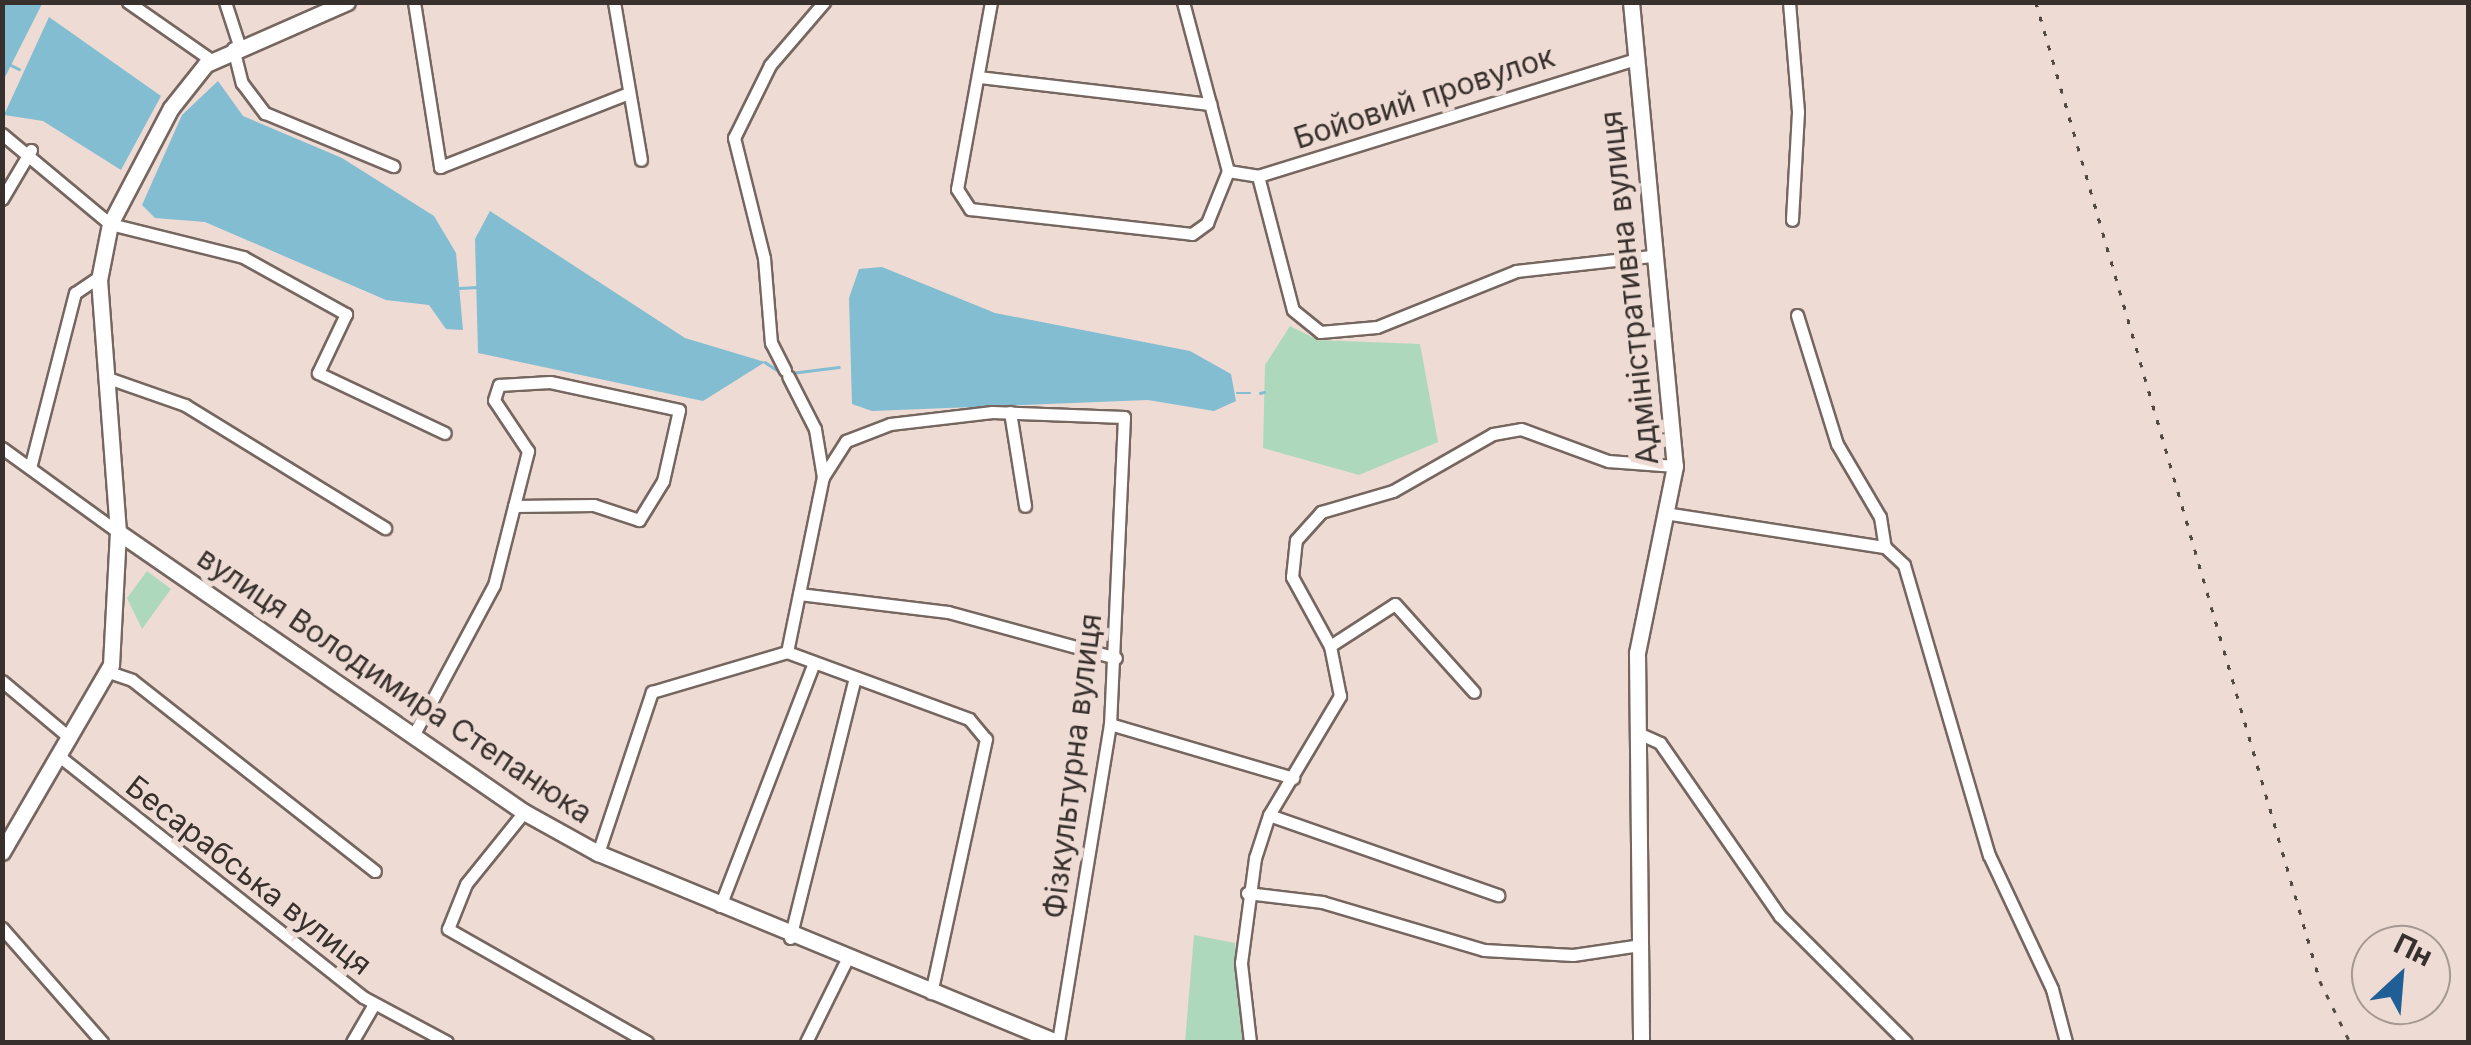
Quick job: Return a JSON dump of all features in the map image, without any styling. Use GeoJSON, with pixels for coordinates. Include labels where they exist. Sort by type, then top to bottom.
{"type":"FeatureCollection","features":[{"type":"Feature","properties":{"kind":"street"},"geometry":{"type":"LineString","coordinates":[[128,2],[211,60]]}},
{"type":"Feature","properties":{"kind":"street"},"geometry":{"type":"LineString","coordinates":[[225,2],[242,83],[265,114],[393,166]]}},
{"type":"Feature","properties":{"kind":"street"},"geometry":{"type":"LineString","coordinates":[[2,852],[7,834],[109,672],[118,532],[99,277],[110,224],[152,143],[193,78],[211,60],[326,6],[347,2]]}},
{"type":"Feature","properties":{"kind":"street"},"geometry":{"type":"LineString","coordinates":[[414,2],[440,167],[629,93]]}},
{"type":"Feature","properties":{"kind":"street"},"geometry":{"type":"LineString","coordinates":[[614,2],[641,160]]}},
{"type":"Feature","properties":{"kind":"street"},"geometry":{"type":"LineString","coordinates":[[787,652],[823,477],[816,429],[772,343],[764,258],[734,138],[770,65],[824,2]]}},
{"type":"Feature","properties":{"kind":"street"},"geometry":{"type":"LineString","coordinates":[[991,2],[957,189],[970,209],[1192,234],[1208,222],[1228,170],[1183,2]]}},
{"type":"Feature","properties":{"kind":"street","name":"Адміністративна вулиця"},"geometry":{"type":"LineString","coordinates":[[1631,2],[1652,256],[1675,466],[1672,514],[1640,621],[1641,1042]]}},
{"type":"Feature","properties":{"kind":"street"},"geometry":{"type":"LineString","coordinates":[[1789,2],[1798,112],[1792,220]]}},
{"type":"Feature","properties":{"kind":"street","name":"Бойовий провулок"},"geometry":{"type":"LineString","coordinates":[[1228,170],[1258,176],[1635,59]]}},
{"type":"Feature","properties":{"kind":"street"},"geometry":{"type":"LineString","coordinates":[[979,77],[1210,104]]}},
{"type":"Feature","properties":{"kind":"street"},"geometry":{"type":"LineString","coordinates":[[2,134],[31,150],[110,224],[243,257],[346,314],[318,373],[445,433]]}},
{"type":"Feature","properties":{"kind":"street"},"geometry":{"type":"LineString","coordinates":[[2,199],[31,150]]}},
{"type":"Feature","properties":{"kind":"street"},"geometry":{"type":"LineString","coordinates":[[1258,176],[1293,310],[1320,332],[1377,327],[1516,271],[1652,256]]}},
{"type":"Feature","properties":{"kind":"street"},"geometry":{"type":"LineString","coordinates":[[30,468],[75,293],[99,277]]}},
{"type":"Feature","properties":{"kind":"street"},"geometry":{"type":"LineString","coordinates":[[1798,315],[1837,444],[1880,517],[1885,548]]}},
{"type":"Feature","properties":{"kind":"street"},"geometry":{"type":"LineString","coordinates":[[106,376],[139,381],[185,405],[385,528]]}},
{"type":"Feature","properties":{"kind":"street"},"geometry":{"type":"LineString","coordinates":[[414,734],[494,584],[528,451],[494,400],[498,386],[550,382],[679,410],[663,480],[639,520],[594,505],[514,506]]}},
{"type":"Feature","properties":{"kind":"street","name":"Фізкультурна вулиця"},"geometry":{"type":"LineString","coordinates":[[1010,412],[1108,410],[1124,416],[1127,436],[1110,724],[1058,1042]]}},
{"type":"Feature","properties":{"kind":"street"},"geometry":{"type":"LineString","coordinates":[[823,477],[846,441],[890,424],[1010,412],[1025,506]]}},
{"type":"Feature","properties":{"kind":"street"},"geometry":{"type":"LineString","coordinates":[[1250,1042],[1247,892],[1269,815],[1340,696],[1330,646],[1292,577],[1296,540],[1321,512],[1393,491],[1493,434],[1520,429],[1608,461],[1675,466]]}},
{"type":"Feature","properties":{"kind":"street","name":"вулиця Володимира Степанюка"},"geometry":{"type":"LineString","coordinates":[[2,448],[524,812],[598,852],[790,938],[1058,1042]]}},
{"type":"Feature","properties":{"kind":"street"},"geometry":{"type":"LineString","coordinates":[[1672,514],[1885,548],[1904,564],[1989,855],[2052,989],[2066,1042]]}},
{"type":"Feature","properties":{"kind":"street"},"geometry":{"type":"LineString","coordinates":[[799,594],[948,612],[1116,658]]}},
{"type":"Feature","properties":{"kind":"street"},"geometry":{"type":"LineString","coordinates":[[1330,646],[1395,604],[1474,692]]}},
{"type":"Feature","properties":{"kind":"street"},"geometry":{"type":"LineString","coordinates":[[598,852],[652,692],[787,652],[812,667],[969,719],[986,738],[931,993]]}},
{"type":"Feature","properties":{"kind":"street"},"geometry":{"type":"LineString","coordinates":[[720,906],[812,667]]}},
{"type":"Feature","properties":{"kind":"street"},"geometry":{"type":"LineString","coordinates":[[109,672],[132,680],[375,872]]}},
{"type":"Feature","properties":{"kind":"street"},"geometry":{"type":"LineString","coordinates":[[2,681],[70,738]]}},
{"type":"Feature","properties":{"kind":"street"},"geometry":{"type":"LineString","coordinates":[[790,938],[854,682]]}},
{"type":"Feature","properties":{"kind":"street"},"geometry":{"type":"LineString","coordinates":[[1110,724],[1293,778]]}},
{"type":"Feature","properties":{"kind":"street"},"geometry":{"type":"LineString","coordinates":[[1638,733],[1660,743],[1780,916],[1906,1042]]}},
{"type":"Feature","properties":{"kind":"street","name":"Бесарабська вулиця"},"geometry":{"type":"LineString","coordinates":[[59,756],[374,1004],[352,1042]]}},
{"type":"Feature","properties":{"kind":"street"},"geometry":{"type":"LineString","coordinates":[[524,812],[448,914],[459,937],[647,1042]]}},
{"type":"Feature","properties":{"kind":"street"},"geometry":{"type":"LineString","coordinates":[[1269,815],[1498,895]]}},
{"type":"Feature","properties":{"kind":"street"},"geometry":{"type":"LineString","coordinates":[[1247,892],[1322,902],[1484,950],[1573,955],[1641,945]]}},
{"type":"Feature","properties":{"kind":"street"},"geometry":{"type":"LineString","coordinates":[[2,928],[102,1042]]}},
{"type":"Feature","properties":{"kind":"street"},"geometry":{"type":"LineString","coordinates":[[806,1042],[846,960]]}},
{"type":"Feature","properties":{"kind":"street"},"geometry":{"type":"LineString","coordinates":[[374,1004],[447,1042]]}},
{"type":"Feature","properties":{"kind":"green space"},"geometry":{"type":"Polygon","coordinates":[[[1290,326],[1318,340],[1420,344],[1438,442],[1359,475],[1263,448],[1265,365],[1290,326]]]}},
{"type":"Feature","properties":{"kind":"green space"},"geometry":{"type":"Polygon","coordinates":[[[147,571],[171,589],[142,629],[127,598],[147,571]]]}},
{"type":"Feature","properties":{"kind":"green space"},"geometry":{"type":"Polygon","coordinates":[[[1194,935],[1235,943],[1244,1042],[1185,1042],[1194,935]]]}},
{"type":"Feature","properties":{"kind":"water"},"geometry":{"type":"Polygon","coordinates":[[[2,3],[42,4],[3,81],[2,3]]]}},
{"type":"Feature","properties":{"kind":"water"},"geometry":{"type":"Polygon","coordinates":[[[49,17],[161,96],[121,170],[43,121],[4,115],[49,17]]]}},
{"type":"Feature","properties":{"kind":"water"},"geometry":{"type":"Polygon","coordinates":[[[218,81],[243,116],[342,158],[434,216],[456,253],[463,330],[446,329],[429,305],[386,300],[205,222],[155,218],[142,205],[182,115],[218,81]]]}},
{"type":"Feature","properties":{"kind":"water"},"geometry":{"type":"Polygon","coordinates":[[[490,211],[685,338],[765,362],[703,401],[478,353],[475,239],[490,211]]]}},
{"type":"Feature","properties":{"kind":"water"},"geometry":{"type":"Polygon","coordinates":[[[882,267],[995,313],[1190,351],[1231,374],[1236,401],[1214,411],[1148,400],[872,411],[852,404],[849,298],[859,269],[882,267]]]}},
{"type":"Feature","properties":{"kind":"waterway"},"geometry":{"type":"LineString","coordinates":[[11,65],[19,69]]}},
{"type":"Feature","properties":{"kind":"waterway"},"geometry":{"type":"LineString","coordinates":[[459,288],[477,287]]}},
{"type":"Feature","properties":{"kind":"waterway"},"geometry":{"type":"LineString","coordinates":[[765,362],[783,374]]}},
{"type":"Feature","properties":{"kind":"waterway"},"geometry":{"type":"LineString","coordinates":[[791,373],[839,367]]}},
{"type":"Feature","properties":{"kind":"waterway"},"geometry":{"type":"LineString","coordinates":[[1260,393],[1264,392]]}},
{"type":"Feature","properties":{"kind":"waterway"},"geometry":{"type":"LineString","coordinates":[[1237,393],[1250,393]]}},
{"type":"Feature","properties":{"kind":"railway"},"geometry":{"type":"LineString","coordinates":[[2036,2],[2320,981],[2350,1042]]}}]}
